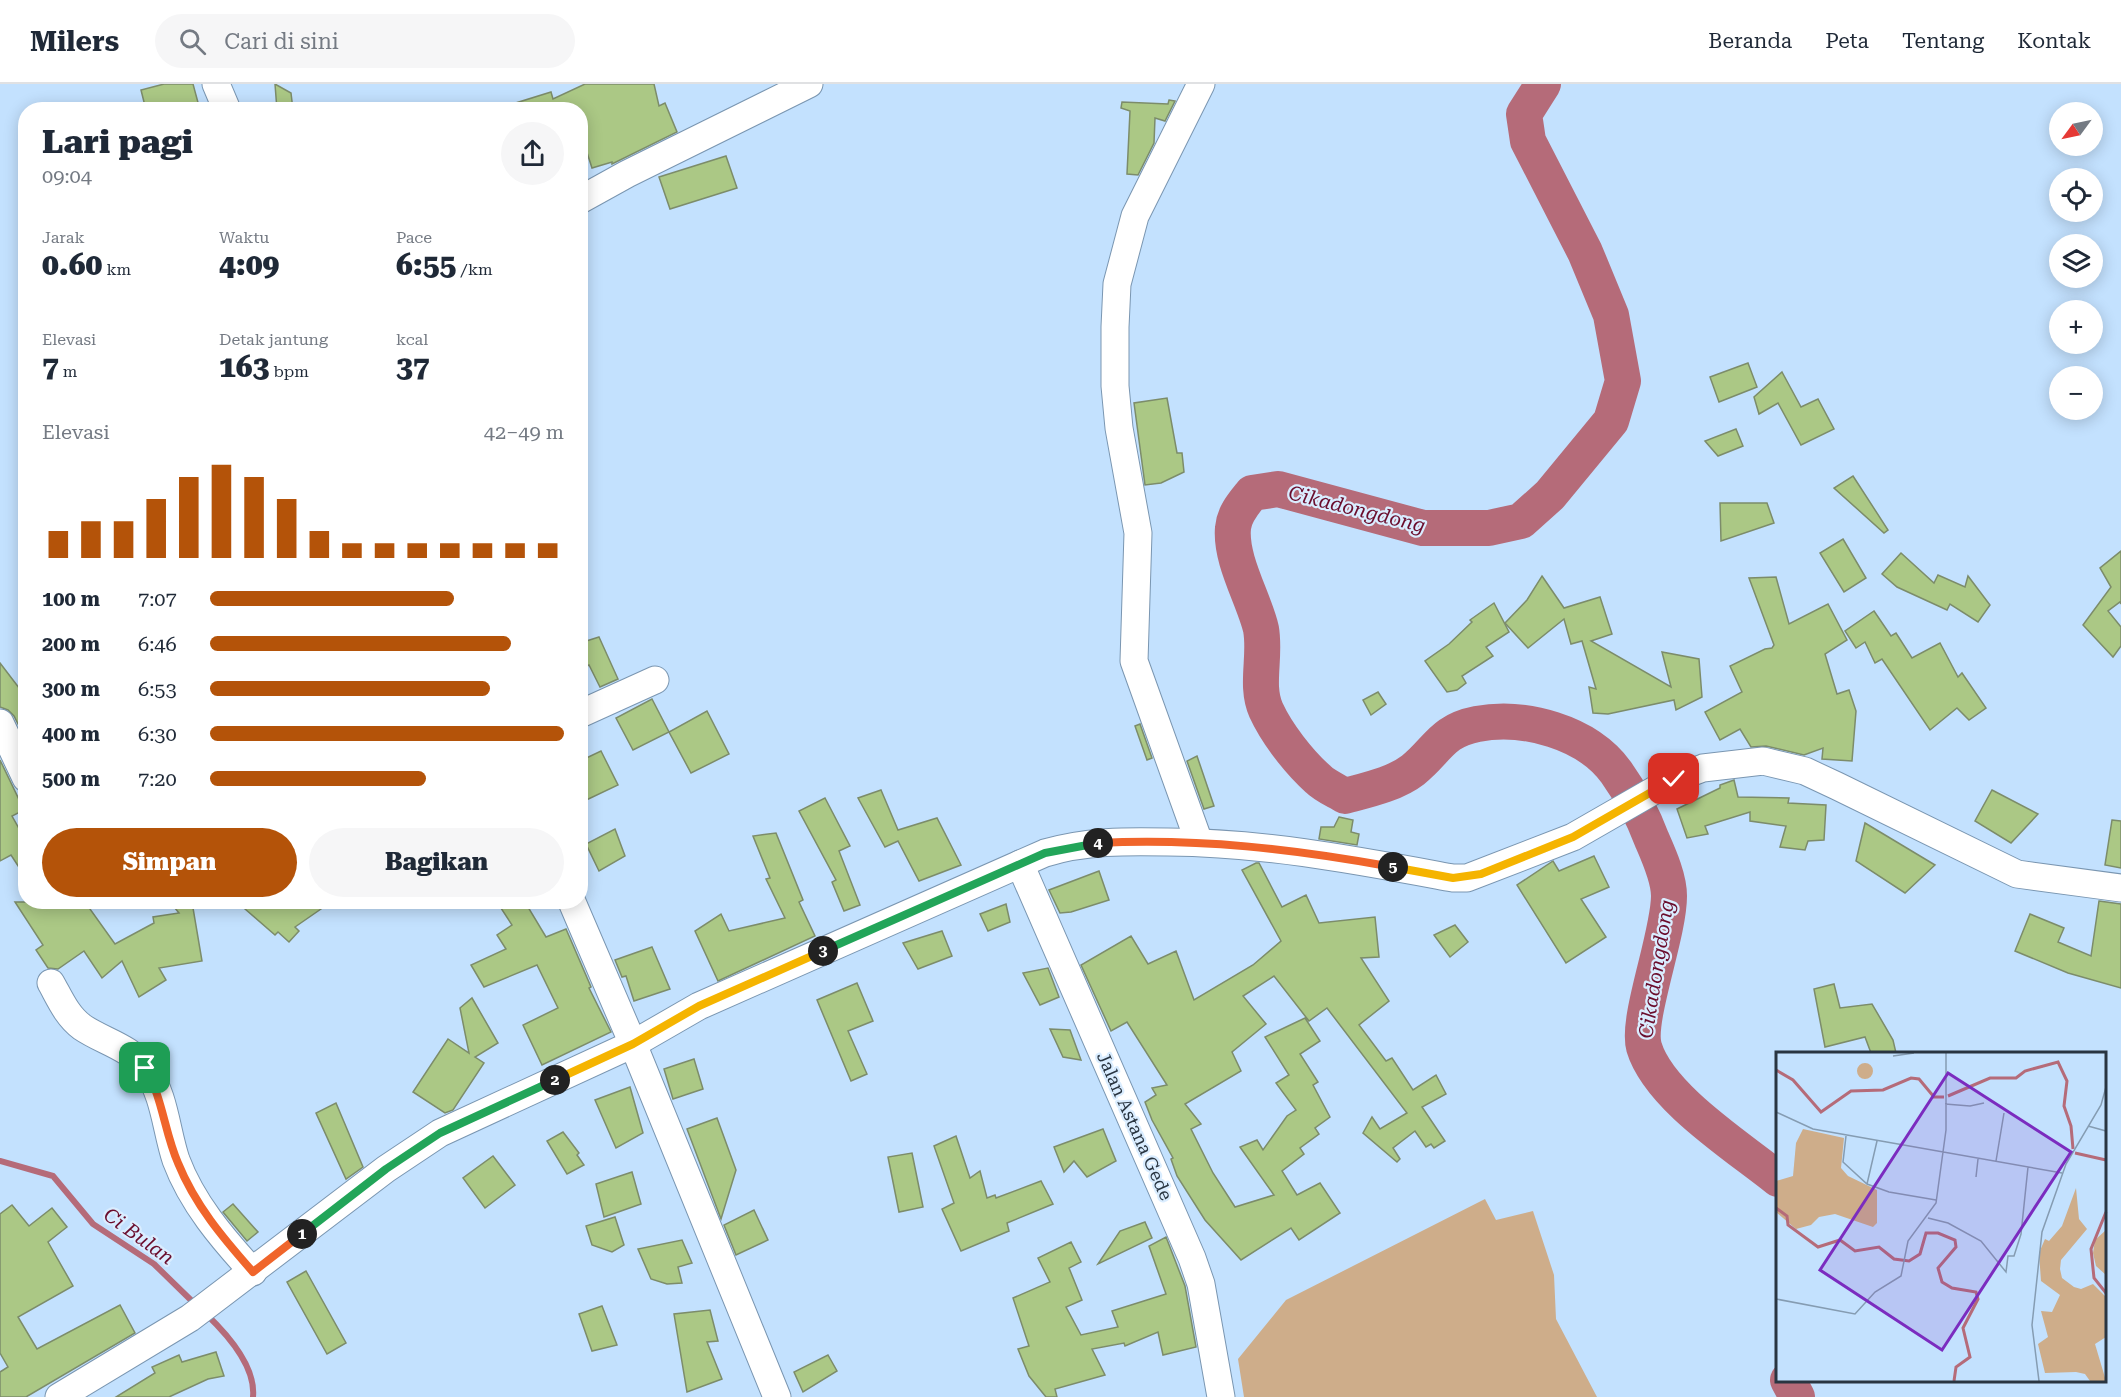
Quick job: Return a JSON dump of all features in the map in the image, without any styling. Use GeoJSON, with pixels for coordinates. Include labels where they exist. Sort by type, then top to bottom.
{"type":"FeatureCollection","features":[{"type":"Feature","properties":{"kind":"street"},"geometry":{"type":"LineString","coordinates":[[216,84],[224,102]]}},
{"type":"Feature","properties":{"kind":"street"},"geometry":{"type":"LineString","coordinates":[[588,196],[809,84]]}},
{"type":"Feature","properties":{"kind":"street"},"geometry":{"type":"LineString","coordinates":[[1199,842],[1134,661],[1138,533],[1119,428],[1115,386],[1115,327],[1117,284],[1135,216],[1201,84]]}},
{"type":"Feature","properties":{"kind":"street"},"geometry":{"type":"LineString","coordinates":[[588,710],[655,680]]}},
{"type":"Feature","properties":{"kind":"street"},"geometry":{"type":"LineString","coordinates":[[0,723],[18,761]]}},
{"type":"Feature","properties":{"kind":"street"},"geometry":{"type":"LineString","coordinates":[[59,1397],[190,1318],[386,1169],[440,1133],[633,1044],[699,1006],[1045,853],[1075,846],[1130,842],[1199,842],[1298,850],[1453,878],[1467,878],[1553,847],[1674,779],[1703,768],[1763,761],[1786,765],[1864,798],[2017,874],[2121,888]]}},
{"type":"Feature","properties":{"kind":"street","name":"Jalan Astana Gede"},"geometry":{"type":"LineString","coordinates":[[1020,864],[1192,1258],[1201,1284],[1221,1397]]}},
{"type":"Feature","properties":{"kind":"street"},"geometry":{"type":"LineString","coordinates":[[575,909],[633,1044],[777,1397]]}},
{"type":"Feature","properties":{"kind":"street"},"geometry":{"type":"LineString","coordinates":[[51,983],[69,1015],[81,1026],[119,1044],[145,1068],[161,1102],[170,1140],[186,1182],[211,1225],[253,1272]]}},
{"type":"Feature","properties":{"kind":"shaded area"},"geometry":{"type":"Polygon","coordinates":[[[1485,1199],[1496,1220],[1533,1211],[1554,1275],[1556,1319],[1597,1397],[1244,1397],[1238,1359],[1286,1300],[1485,1199]]]}},
{"type":"Feature","properties":{"kind":"building"},"geometry":{"type":"Polygon","coordinates":[[[164,84],[193,84],[198,102],[144,102],[141,90],[164,84]]]}},
{"type":"Feature","properties":{"kind":"building"},"geometry":{"type":"Polygon","coordinates":[[[275,84],[291,93],[292,102],[276,102],[275,84]]]}},
{"type":"Feature","properties":{"kind":"building"},"geometry":{"type":"Polygon","coordinates":[[[585,84],[654,84],[659,106],[665,103],[677,132],[612,164],[612,162],[592,168],[588,156],[588,102],[519,102],[551,92],[553,99],[585,84]]]}},
{"type":"Feature","properties":{"kind":"building"},"geometry":{"type":"Polygon","coordinates":[[[1169,100],[1175,101],[1165,121],[1155,118],[1154,143],[1138,175],[1127,174],[1130,111],[1121,108],[1122,102],[1168,104],[1169,100]]]}},
{"type":"Feature","properties":{"kind":"building"},"geometry":{"type":"Polygon","coordinates":[[[726,156],[737,188],[670,209],[659,177],[726,156]]]}},
{"type":"Feature","properties":{"kind":"building"},"geometry":{"type":"Polygon","coordinates":[[[1748,363],[1757,387],[1719,402],[1710,377],[1748,363]]]}},
{"type":"Feature","properties":{"kind":"building"},"geometry":{"type":"Polygon","coordinates":[[[1782,372],[1801,407],[1818,399],[1834,429],[1801,445],[1778,403],[1759,414],[1754,397],[1782,372]]]}},
{"type":"Feature","properties":{"kind":"building"},"geometry":{"type":"Polygon","coordinates":[[[1167,398],[1177,453],[1182,453],[1184,472],[1161,483],[1145,485],[1134,403],[1167,398]]]}},
{"type":"Feature","properties":{"kind":"building"},"geometry":{"type":"Polygon","coordinates":[[[1736,429],[1743,446],[1718,456],[1705,441],[1736,429]]]}},
{"type":"Feature","properties":{"kind":"building"},"geometry":{"type":"Polygon","coordinates":[[[1853,476],[1888,530],[1884,533],[1834,488],[1853,476]]]}},
{"type":"Feature","properties":{"kind":"building"},"geometry":{"type":"Polygon","coordinates":[[[1720,503],[1767,503],[1774,523],[1721,541],[1720,503]]]}},
{"type":"Feature","properties":{"kind":"building"},"geometry":{"type":"Polygon","coordinates":[[[1843,539],[1866,578],[1844,592],[1820,553],[1843,539]]]}},
{"type":"Feature","properties":{"kind":"building"},"geometry":{"type":"Polygon","coordinates":[[[2121,551],[2121,604],[2120,602],[2108,611],[2121,627],[2121,646],[2113,657],[2083,625],[2111,587],[2100,568],[2121,551]]]}},
{"type":"Feature","properties":{"kind":"building"},"geometry":{"type":"Polygon","coordinates":[[[1901,553],[1934,583],[1938,575],[1965,587],[1968,576],[1990,605],[1978,622],[1950,604],[1947,610],[1897,587],[1882,574],[1901,553]]]}},
{"type":"Feature","properties":{"kind":"building"},"geometry":{"type":"Polygon","coordinates":[[[1542,576],[1564,608],[1600,597],[1612,634],[1591,641],[1671,687],[1662,652],[1699,659],[1702,697],[1676,710],[1674,700],[1608,714],[1593,713],[1589,687],[1596,689],[1582,641],[1571,644],[1564,619],[1528,648],[1505,623],[1527,600],[1542,576]]]}},
{"type":"Feature","properties":{"kind":"building"},"geometry":{"type":"Polygon","coordinates":[[[1776,577],[1789,624],[1828,604],[1847,640],[1825,654],[1837,694],[1849,690],[1856,711],[1852,761],[1822,759],[1823,748],[1804,755],[1766,746],[1751,747],[1740,729],[1720,740],[1705,712],[1742,692],[1730,666],[1765,649],[1772,648],[1774,645],[1749,578],[1776,577]]]}},
{"type":"Feature","properties":{"kind":"building"},"geometry":{"type":"Polygon","coordinates":[[[1494,603],[1509,632],[1486,647],[1493,656],[1462,676],[1466,683],[1457,690],[1447,692],[1425,661],[1449,644],[1472,622],[1470,620],[1494,603]]]}},
{"type":"Feature","properties":{"kind":"building"},"geometry":{"type":"Polygon","coordinates":[[[1874,611],[1891,636],[1896,633],[1912,658],[1940,643],[1958,677],[1962,673],[1986,708],[1969,720],[1957,708],[1930,730],[1882,659],[1875,663],[1865,642],[1856,648],[1845,631],[1874,611]]]}},
{"type":"Feature","properties":{"kind":"building"},"geometry":{"type":"Polygon","coordinates":[[[599,637],[618,679],[600,687],[588,665],[588,640],[599,637]]]}},
{"type":"Feature","properties":{"kind":"building"},"geometry":{"type":"Polygon","coordinates":[[[0,663],[18,687],[18,724],[8,710],[0,707],[0,663]]]}},
{"type":"Feature","properties":{"kind":"building"},"geometry":{"type":"Polygon","coordinates":[[[1378,692],[1386,704],[1371,715],[1363,700],[1378,692]]]}},
{"type":"Feature","properties":{"kind":"building"},"geometry":{"type":"Polygon","coordinates":[[[652,699],[669,732],[633,750],[616,718],[652,699]]]}},
{"type":"Feature","properties":{"kind":"building"},"geometry":{"type":"Polygon","coordinates":[[[707,711],[729,754],[691,773],[669,732],[707,711]]]}},
{"type":"Feature","properties":{"kind":"building"},"geometry":{"type":"Polygon","coordinates":[[[1140,724],[1152,758],[1147,760],[1135,726],[1140,724]]]}},
{"type":"Feature","properties":{"kind":"building"},"geometry":{"type":"Polygon","coordinates":[[[601,751],[618,785],[588,799],[588,757],[601,751]]]}},
{"type":"Feature","properties":{"kind":"building"},"geometry":{"type":"Polygon","coordinates":[[[1197,756],[1214,806],[1204,809],[1187,761],[1197,756]]]}},
{"type":"Feature","properties":{"kind":"building"},"geometry":{"type":"Polygon","coordinates":[[[0,760],[18,798],[18,813],[12,816],[18,827],[18,866],[11,855],[0,861],[0,760]]]}},
{"type":"Feature","properties":{"kind":"building"},"geometry":{"type":"Polygon","coordinates":[[[1734,780],[1738,797],[1789,798],[1788,803],[1826,805],[1824,840],[1808,841],[1805,850],[1780,847],[1786,826],[1750,821],[1750,812],[1705,826],[1708,834],[1687,838],[1677,809],[1720,788],[1720,785],[1734,780]]]}},
{"type":"Feature","properties":{"kind":"building"},"geometry":{"type":"Polygon","coordinates":[[[881,790],[898,830],[937,818],[961,865],[919,881],[898,841],[885,847],[858,798],[881,790]]]}},
{"type":"Feature","properties":{"kind":"building"},"geometry":{"type":"Polygon","coordinates":[[[1992,790],[2038,814],[2011,843],[1975,821],[1992,790]]]}},
{"type":"Feature","properties":{"kind":"building"},"geometry":{"type":"Polygon","coordinates":[[[825,798],[850,846],[839,851],[860,905],[844,911],[832,882],[836,880],[799,811],[825,798]]]}},
{"type":"Feature","properties":{"kind":"building"},"geometry":{"type":"Polygon","coordinates":[[[1339,817],[1353,820],[1351,832],[1359,834],[1357,845],[1319,839],[1321,827],[1334,827],[1339,817]]]}},
{"type":"Feature","properties":{"kind":"building"},"geometry":{"type":"Polygon","coordinates":[[[2112,820],[2121,821],[2121,868],[2105,865],[2112,820]]]}},
{"type":"Feature","properties":{"kind":"building"},"geometry":{"type":"Polygon","coordinates":[[[1865,823],[1935,865],[1905,893],[1856,861],[1865,823]]]}},
{"type":"Feature","properties":{"kind":"building"},"geometry":{"type":"Polygon","coordinates":[[[615,829],[625,856],[599,871],[588,848],[588,843],[615,829]]]}},
{"type":"Feature","properties":{"kind":"building"},"geometry":{"type":"Polygon","coordinates":[[[776,833],[803,900],[799,902],[815,936],[718,981],[695,931],[721,914],[729,931],[785,918],[766,879],[770,878],[753,836],[776,833]]]}},
{"type":"Feature","properties":{"kind":"building"},"geometry":{"type":"Polygon","coordinates":[[[1594,856],[1609,887],[1581,899],[1606,937],[1566,963],[1517,885],[1553,861],[1559,871],[1594,856]]]}},
{"type":"Feature","properties":{"kind":"building"},"geometry":{"type":"Polygon","coordinates":[[[1259,863],[1282,907],[1306,895],[1319,923],[1375,917],[1379,957],[1361,958],[1389,1001],[1359,1025],[1386,1061],[1392,1058],[1413,1090],[1436,1075],[1446,1094],[1422,1107],[1445,1141],[1434,1148],[1431,1144],[1426,1147],[1415,1131],[1393,1148],[1400,1159],[1397,1162],[1363,1133],[1372,1117],[1380,1129],[1407,1113],[1327,1008],[1309,1021],[1274,976],[1243,996],[1266,1024],[1232,1052],[1241,1071],[1185,1104],[1201,1124],[1191,1129],[1213,1173],[1235,1207],[1274,1195],[1240,1147],[1257,1140],[1263,1150],[1287,1116],[1296,1110],[1276,1083],[1289,1075],[1265,1037],[1305,1018],[1320,1041],[1300,1054],[1318,1082],[1313,1085],[1330,1117],[1315,1128],[1319,1134],[1300,1148],[1304,1154],[1282,1171],[1297,1195],[1320,1183],[1340,1213],[1299,1240],[1291,1228],[1241,1260],[1205,1220],[1177,1176],[1171,1159],[1173,1158],[1152,1120],[1145,1102],[1156,1095],[1152,1088],[1167,1085],[1127,1022],[1111,1031],[1081,965],[1131,936],[1148,964],[1176,951],[1194,1000],[1253,965],[1281,941],[1242,870],[1259,863]]]}},
{"type":"Feature","properties":{"kind":"building"},"geometry":{"type":"Polygon","coordinates":[[[1099,871],[1109,900],[1071,912],[1060,913],[1049,890],[1099,871]]]}},
{"type":"Feature","properties":{"kind":"building"},"geometry":{"type":"Polygon","coordinates":[[[2099,901],[2121,904],[2121,988],[2068,973],[2015,951],[2030,914],[2064,928],[2058,942],[2091,956],[2099,901]]]}},
{"type":"Feature","properties":{"kind":"building"},"geometry":{"type":"Polygon","coordinates":[[[1006,904],[1010,922],[988,931],[980,914],[1006,904]]]}},
{"type":"Feature","properties":{"kind":"building"},"geometry":{"type":"Polygon","coordinates":[[[20,909],[90,909],[115,944],[154,923],[153,917],[179,913],[176,909],[193,909],[202,961],[159,968],[166,980],[139,997],[122,961],[102,978],[84,951],[58,969],[48,968],[36,950],[43,945],[20,909]]]}},
{"type":"Feature","properties":{"kind":"building"},"geometry":{"type":"Polygon","coordinates":[[[245,909],[321,909],[295,927],[299,931],[289,942],[278,932],[275,935],[245,909]]]}},
{"type":"Feature","properties":{"kind":"building"},"geometry":{"type":"Polygon","coordinates":[[[502,909],[529,909],[546,937],[566,929],[591,987],[589,988],[611,1032],[542,1065],[523,1025],[558,1008],[537,965],[484,987],[471,965],[506,949],[497,935],[512,925],[502,909]]]}},
{"type":"Feature","properties":{"kind":"building"},"geometry":{"type":"Polygon","coordinates":[[[1455,925],[1468,942],[1450,957],[1434,935],[1455,925]]]}},
{"type":"Feature","properties":{"kind":"building"},"geometry":{"type":"Polygon","coordinates":[[[942,931],[952,956],[918,969],[903,943],[942,931]]]}},
{"type":"Feature","properties":{"kind":"building"},"geometry":{"type":"Polygon","coordinates":[[[652,947],[670,989],[634,1001],[626,976],[622,977],[615,960],[652,947]]]}},
{"type":"Feature","properties":{"kind":"building"},"geometry":{"type":"Polygon","coordinates":[[[1048,968],[1059,997],[1040,1005],[1023,973],[1048,968]]]}},
{"type":"Feature","properties":{"kind":"building"},"geometry":{"type":"Polygon","coordinates":[[[857,983],[873,1021],[848,1031],[867,1074],[851,1081],[817,1000],[857,983]]]}},
{"type":"Feature","properties":{"kind":"building"},"geometry":{"type":"Polygon","coordinates":[[[1834,984],[1840,1008],[1872,1004],[1893,1040],[1896,1052],[1871,1052],[1865,1037],[1825,1047],[1814,989],[1834,984]]]}},
{"type":"Feature","properties":{"kind":"building"},"geometry":{"type":"Polygon","coordinates":[[[472,998],[498,1043],[475,1057],[484,1063],[453,1110],[445,1113],[413,1092],[448,1039],[469,1053],[460,1008],[472,998]]]}},
{"type":"Feature","properties":{"kind":"building"},"geometry":{"type":"Polygon","coordinates":[[[1050,1029],[1070,1030],[1081,1060],[1063,1057],[1050,1029]]]}},
{"type":"Feature","properties":{"kind":"building"},"geometry":{"type":"Polygon","coordinates":[[[694,1059],[703,1089],[673,1099],[664,1069],[694,1059]]]}},
{"type":"Feature","properties":{"kind":"building"},"geometry":{"type":"Polygon","coordinates":[[[630,1087],[643,1133],[616,1148],[595,1100],[630,1087]]]}},
{"type":"Feature","properties":{"kind":"building"},"geometry":{"type":"Polygon","coordinates":[[[336,1103],[363,1167],[346,1179],[316,1113],[336,1103]]]}},
{"type":"Feature","properties":{"kind":"building"},"geometry":{"type":"Polygon","coordinates":[[[717,1118],[736,1170],[721,1219],[687,1129],[717,1118]]]}},
{"type":"Feature","properties":{"kind":"building"},"geometry":{"type":"Polygon","coordinates":[[[1103,1129],[1116,1161],[1087,1177],[1074,1161],[1064,1172],[1054,1147],[1103,1129]]]}},
{"type":"Feature","properties":{"kind":"building"},"geometry":{"type":"Polygon","coordinates":[[[563,1132],[579,1153],[577,1155],[584,1165],[567,1174],[547,1141],[563,1132]]]}},
{"type":"Feature","properties":{"kind":"building"},"geometry":{"type":"Polygon","coordinates":[[[956,1136],[970,1178],[980,1171],[987,1198],[995,1195],[996,1198],[1041,1181],[1053,1204],[1007,1223],[1009,1231],[961,1251],[942,1209],[954,1203],[934,1146],[956,1136]]]}},
{"type":"Feature","properties":{"kind":"building"},"geometry":{"type":"Polygon","coordinates":[[[912,1153],[923,1207],[899,1212],[888,1157],[912,1153]]]}},
{"type":"Feature","properties":{"kind":"building"},"geometry":{"type":"Polygon","coordinates":[[[493,1156],[515,1185],[485,1208],[463,1178],[493,1156]]]}},
{"type":"Feature","properties":{"kind":"building"},"geometry":{"type":"Polygon","coordinates":[[[632,1172],[641,1204],[604,1217],[596,1184],[632,1172]]]}},
{"type":"Feature","properties":{"kind":"building"},"geometry":{"type":"Polygon","coordinates":[[[233,1204],[258,1232],[247,1241],[223,1212],[233,1204]]]}},
{"type":"Feature","properties":{"kind":"building"},"geometry":{"type":"Polygon","coordinates":[[[12,1205],[29,1226],[52,1208],[67,1227],[48,1242],[73,1286],[18,1317],[37,1349],[120,1305],[135,1333],[26,1397],[0,1397],[0,1372],[8,1367],[0,1353],[0,1214],[12,1205]]]}},
{"type":"Feature","properties":{"kind":"building"},"geometry":{"type":"Polygon","coordinates":[[[754,1210],[768,1240],[736,1255],[724,1225],[754,1210]]]}},
{"type":"Feature","properties":{"kind":"building"},"geometry":{"type":"Polygon","coordinates":[[[615,1217],[624,1245],[612,1252],[592,1245],[586,1226],[615,1217]]]}},
{"type":"Feature","properties":{"kind":"building"},"geometry":{"type":"Polygon","coordinates":[[[1145,1222],[1152,1238],[1098,1264],[1120,1231],[1145,1222]]]}},
{"type":"Feature","properties":{"kind":"building"},"geometry":{"type":"Polygon","coordinates":[[[1166,1237],[1185,1286],[1196,1347],[1163,1355],[1158,1332],[1125,1346],[1124,1343],[1092,1349],[1105,1375],[1055,1389],[1057,1397],[1046,1397],[1029,1376],[1018,1349],[1029,1346],[1013,1298],[1050,1282],[1038,1258],[1071,1242],[1081,1262],[1069,1268],[1082,1300],[1066,1307],[1081,1335],[1118,1327],[1112,1311],[1166,1294],[1149,1246],[1166,1237]]]}},
{"type":"Feature","properties":{"kind":"building"},"geometry":{"type":"Polygon","coordinates":[[[682,1240],[692,1263],[678,1267],[682,1283],[667,1284],[651,1279],[638,1249],[682,1240]]]}},
{"type":"Feature","properties":{"kind":"building"},"geometry":{"type":"Polygon","coordinates":[[[306,1271],[346,1343],[327,1354],[287,1282],[306,1271]]]}},
{"type":"Feature","properties":{"kind":"building"},"geometry":{"type":"Polygon","coordinates":[[[602,1306],[617,1345],[592,1351],[579,1314],[602,1306]]]}},
{"type":"Feature","properties":{"kind":"building"},"geometry":{"type":"Polygon","coordinates":[[[710,1310],[718,1341],[707,1342],[722,1379],[687,1392],[674,1314],[710,1310]]]}},
{"type":"Feature","properties":{"kind":"building"},"geometry":{"type":"Polygon","coordinates":[[[216,1352],[224,1376],[208,1379],[169,1397],[116,1397],[155,1373],[152,1367],[179,1355],[182,1362],[216,1352]]]}},
{"type":"Feature","properties":{"kind":"building"},"geometry":{"type":"Polygon","coordinates":[[[828,1355],[837,1371],[803,1392],[794,1372],[828,1355]]]}},
{"type":"Feature","properties":{"kind":"waterway","name":"Cikadongdong"},"geometry":{"type":"LineString","coordinates":[[1543,84],[1524,114],[1528,141],[1585,252],[1611,315],[1623,381],[1611,421],[1550,495],[1521,521],[1489,528],[1423,528],[1278,489],[1252,493],[1235,518],[1233,540],[1239,566],[1261,629],[1261,691],[1266,710],[1276,729],[1296,756],[1321,782],[1345,796],[1380,786],[1406,775],[1448,736],[1455,731],[1477,724],[1514,722],[1553,730],[1589,746],[1604,758],[1616,772],[1641,813],[1669,889],[1668,913],[1648,997],[1643,1034],[1644,1047],[1652,1066],[1682,1102],[1776,1177]]}},
{"type":"Feature","properties":{"kind":"waterway","name":"Ci Bulan"},"geometry":{"type":"LineString","coordinates":[[0,1161],[53,1176],[93,1224],[154,1264],[196,1305]]}},
{"type":"Feature","properties":{"kind":"waterway","name":"Ci Bulan"},"geometry":{"type":"LineString","coordinates":[[206,1314],[239,1351],[250,1374],[253,1397]]}},
{"type":"Feature","properties":{"kind":"waterway","name":"Cikadongdong"},"geometry":{"type":"LineString","coordinates":[[1789,1382],[1797,1397]]}},
{"type":"Feature","properties":{"kind":"route"},"geometry":{"type":"LineString","coordinates":[[145,1068],[154,1082],[177,1162],[186,1182],[211,1225],[253,1272],[386,1169],[440,1133],[633,1044],[699,1006],[1045,853],[1065,847],[1095,843],[1199,842],[1287,848],[1453,878],[1467,878],[1553,847],[1596,825],[1674,779]]}}]}
